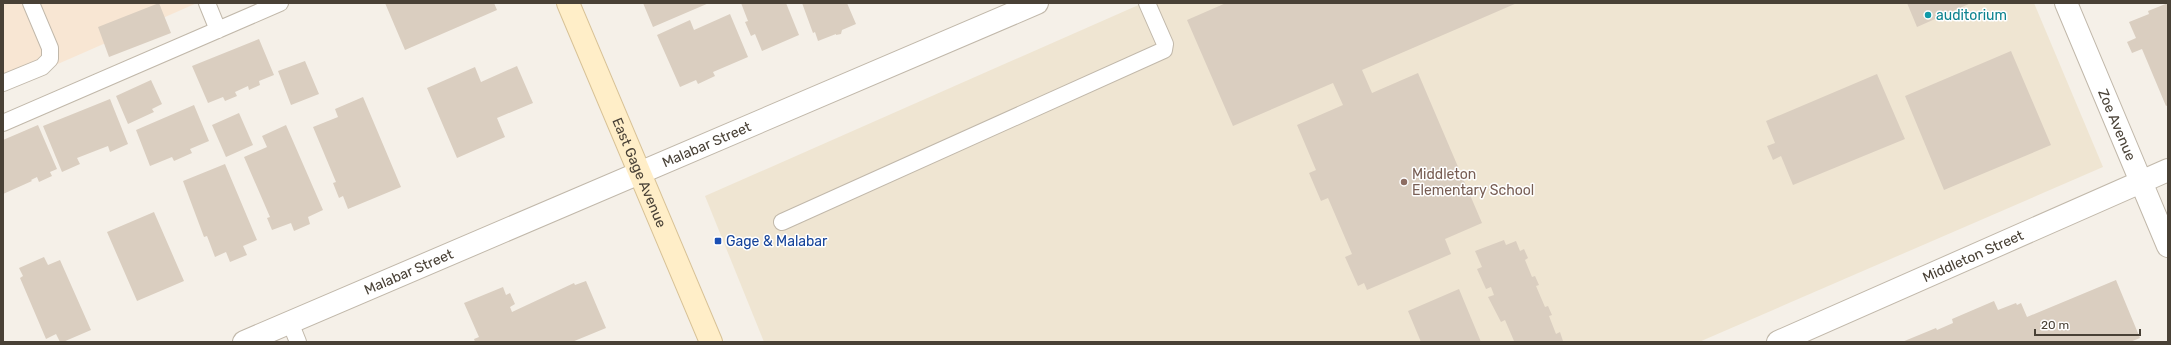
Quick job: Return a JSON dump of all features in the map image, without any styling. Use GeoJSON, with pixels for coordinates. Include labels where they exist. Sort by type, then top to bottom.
{"type":"FeatureCollection","features":[{"type":"Feature","properties":{"kind":"main road","name":"East Gage Avenue"},"geometry":{"type":"LineString","coordinates":[[568,3],[712,342]]}},
{"type":"Feature","properties":{"kind":"street","name":"Malabar Street"},"geometry":{"type":"LineString","coordinates":[[244,342],[1037,3]]}},
{"type":"Feature","properties":{"kind":"street","name":"Zoe Avenue"},"geometry":{"type":"LineString","coordinates":[[2066,3],[2168,246]]}},
{"type":"Feature","properties":{"kind":"street","name":"Middleton Street"},"geometry":{"type":"LineString","coordinates":[[1778,342],[2168,170]]}},
{"type":"Feature","properties":{"kind":"lane"},"geometry":{"type":"LineString","coordinates":[[3,83],[42,67],[50,59],[50,48],[31,3]]}},
{"type":"Feature","properties":{"kind":"lane"},"geometry":{"type":"LineString","coordinates":[[207,3],[218,30]]}},
{"type":"Feature","properties":{"kind":"lane"},"geometry":{"type":"LineString","coordinates":[[3,123],[280,3]]}},
{"type":"Feature","properties":{"kind":"lane"},"geometry":{"type":"LineString","coordinates":[[782,222],[1164,50],[1165,44],[1148,3]]}},
{"type":"Feature","properties":{"kind":"lane"},"geometry":{"type":"LineString","coordinates":[[290,322],[298,342]]}},
{"type":"Feature","properties":{"kind":"shaded area"},"geometry":{"type":"Polygon","coordinates":[[[3,3],[197,3],[3,88],[3,3]]]}},
{"type":"Feature","properties":{"kind":"shaded area","name":"Middleton Elementary School"},"geometry":{"type":"Polygon","coordinates":[[[1143,3],[2034,3],[2103,167],[1699,342],[764,342],[705,196],[1143,3]]]}},
{"type":"Feature","properties":{"kind":"building"},"geometry":{"type":"Polygon","coordinates":[[[159,3],[171,33],[109,57],[98,27],[159,3]]]}},
{"type":"Feature","properties":{"kind":"building"},"geometry":{"type":"Polygon","coordinates":[[[385,3],[494,3],[497,10],[405,50],[385,3]]]}},
{"type":"Feature","properties":{"kind":"building"},"geometry":{"type":"Polygon","coordinates":[[[643,3],[709,3],[653,27],[643,3]]]}},
{"type":"Feature","properties":{"kind":"building"},"geometry":{"type":"Polygon","coordinates":[[[741,3],[786,3],[799,35],[762,51],[755,34],[751,36],[745,22],[748,21],[741,3]]]}},
{"type":"Feature","properties":{"kind":"building"},"geometry":{"type":"Polygon","coordinates":[[[802,3],[847,3],[856,24],[842,30],[841,34],[836,34],[818,41],[815,32],[813,33],[802,3]]]}},
{"type":"Feature","properties":{"kind":"building"},"geometry":{"type":"Polygon","coordinates":[[[1226,3],[1517,3],[1362,70],[1372,93],[1418,73],[1482,223],[1445,239],[1451,254],[1367,290],[1364,283],[1358,286],[1345,257],[1352,254],[1328,198],[1321,201],[1309,173],[1316,170],[1297,125],[1343,105],[1333,83],[1233,126],[1187,20],[1226,3]]]}},
{"type":"Feature","properties":{"kind":"building","name":"auditorium"},"geometry":{"type":"Polygon","coordinates":[[[1907,3],[1971,3],[1917,27],[1907,3]]]}},
{"type":"Feature","properties":{"kind":"building"},"geometry":{"type":"Polygon","coordinates":[[[2168,3],[2168,105],[2166,106],[2142,49],[2132,53],[2127,42],[2136,38],[2129,22],[2149,14],[2148,11],[2168,3]]]}},
{"type":"Feature","properties":{"kind":"building"},"geometry":{"type":"Polygon","coordinates":[[[730,14],[748,57],[713,72],[715,76],[698,84],[696,80],[680,87],[657,35],[690,20],[694,30],[730,14]]]}},
{"type":"Feature","properties":{"kind":"building"},"geometry":{"type":"Polygon","coordinates":[[[259,39],[274,75],[259,81],[260,85],[249,90],[248,86],[235,92],[237,96],[225,101],[223,97],[208,103],[192,66],[259,39]]]}},
{"type":"Feature","properties":{"kind":"building"},"geometry":{"type":"Polygon","coordinates":[[[2011,51],[2051,145],[1944,190],[1905,96],[2011,51]]]}},
{"type":"Feature","properties":{"kind":"building"},"geometry":{"type":"Polygon","coordinates":[[[305,61],[319,94],[291,105],[278,71],[305,61]]]}},
{"type":"Feature","properties":{"kind":"building"},"geometry":{"type":"Polygon","coordinates":[[[517,66],[533,103],[497,118],[505,137],[457,158],[427,88],[475,67],[481,82],[517,66]]]}},
{"type":"Feature","properties":{"kind":"building"},"geometry":{"type":"Polygon","coordinates":[[[1877,74],[1905,139],[1793,185],[1781,156],[1773,160],[1767,146],[1775,143],[1766,121],[1877,74]]]}},
{"type":"Feature","properties":{"kind":"building"},"geometry":{"type":"Polygon","coordinates":[[[151,80],[162,104],[152,109],[154,112],[128,124],[116,96],[151,80]]]}},
{"type":"Feature","properties":{"kind":"building"},"geometry":{"type":"Polygon","coordinates":[[[363,97],[401,187],[348,209],[343,196],[339,198],[333,183],[336,182],[313,127],[338,117],[335,109],[363,97]]]}},
{"type":"Feature","properties":{"kind":"building"},"geometry":{"type":"Polygon","coordinates":[[[110,99],[128,144],[110,152],[108,146],[77,158],[80,164],[62,172],[43,126],[110,99]]]}},
{"type":"Feature","properties":{"kind":"building"},"geometry":{"type":"Polygon","coordinates":[[[194,105],[209,141],[190,149],[192,153],[174,161],[172,157],[150,166],[136,130],[194,105]]]}},
{"type":"Feature","properties":{"kind":"building"},"geometry":{"type":"Polygon","coordinates":[[[239,113],[253,145],[226,157],[212,125],[239,113]]]}},
{"type":"Feature","properties":{"kind":"building"},"geometry":{"type":"Polygon","coordinates":[[[38,125],[57,169],[50,172],[52,176],[39,182],[37,177],[31,180],[32,181],[3,194],[3,140],[38,125]]]}},
{"type":"Feature","properties":{"kind":"building"},"geometry":{"type":"Polygon","coordinates":[[[286,125],[323,210],[308,217],[310,224],[294,231],[291,223],[272,230],[267,218],[270,217],[244,157],[267,147],[262,136],[286,125]]]}},
{"type":"Feature","properties":{"kind":"building"},"geometry":{"type":"Polygon","coordinates":[[[225,164],[257,240],[243,246],[247,255],[230,262],[226,252],[215,257],[207,236],[204,237],[183,181],[225,164]]]}},
{"type":"Feature","properties":{"kind":"building"},"geometry":{"type":"Polygon","coordinates":[[[154,212],[184,281],[137,301],[107,232],[154,212]]]}},
{"type":"Feature","properties":{"kind":"building"},"geometry":{"type":"Polygon","coordinates":[[[1504,240],[1506,245],[1516,241],[1520,251],[1524,249],[1528,258],[1525,260],[1532,277],[1535,276],[1539,285],[1536,286],[1545,307],[1548,306],[1552,315],[1549,316],[1556,334],[1560,332],[1563,341],[1511,342],[1514,341],[1505,320],[1501,322],[1488,297],[1494,295],[1491,287],[1486,289],[1477,269],[1482,267],[1475,251],[1504,240]]]}},
{"type":"Feature","properties":{"kind":"building"},"geometry":{"type":"Polygon","coordinates":[[[44,257],[48,265],[60,260],[91,330],[63,342],[60,342],[56,334],[46,339],[20,278],[23,276],[19,268],[44,257]]]}},
{"type":"Feature","properties":{"kind":"building"},"geometry":{"type":"Polygon","coordinates":[[[2116,280],[2140,338],[2130,342],[1902,342],[1936,328],[1937,330],[1953,323],[1952,319],[1994,301],[1998,310],[2016,303],[2017,305],[2021,303],[2027,317],[2116,280]]]}},
{"type":"Feature","properties":{"kind":"building"},"geometry":{"type":"Polygon","coordinates":[[[586,281],[606,328],[572,342],[475,342],[474,339],[479,337],[464,303],[503,287],[506,295],[510,293],[515,304],[510,307],[512,312],[574,283],[575,285],[586,281]]]}},
{"type":"Feature","properties":{"kind":"building"},"geometry":{"type":"Polygon","coordinates":[[[1459,289],[1481,342],[1421,342],[1408,311],[1459,289]]]}},
{"type":"Feature","properties":{"kind":"place","name":"auditorium"},"geometry":{"type":"Point","coordinates":[1928,15]}},
{"type":"Feature","properties":{"kind":"place","name":"Middleton Elementary School"},"geometry":{"type":"Point","coordinates":[1404,182]}},
{"type":"Feature","properties":{"kind":"place","name":"Gage & Malabar"},"geometry":{"type":"Point","coordinates":[718,241]}}]}
